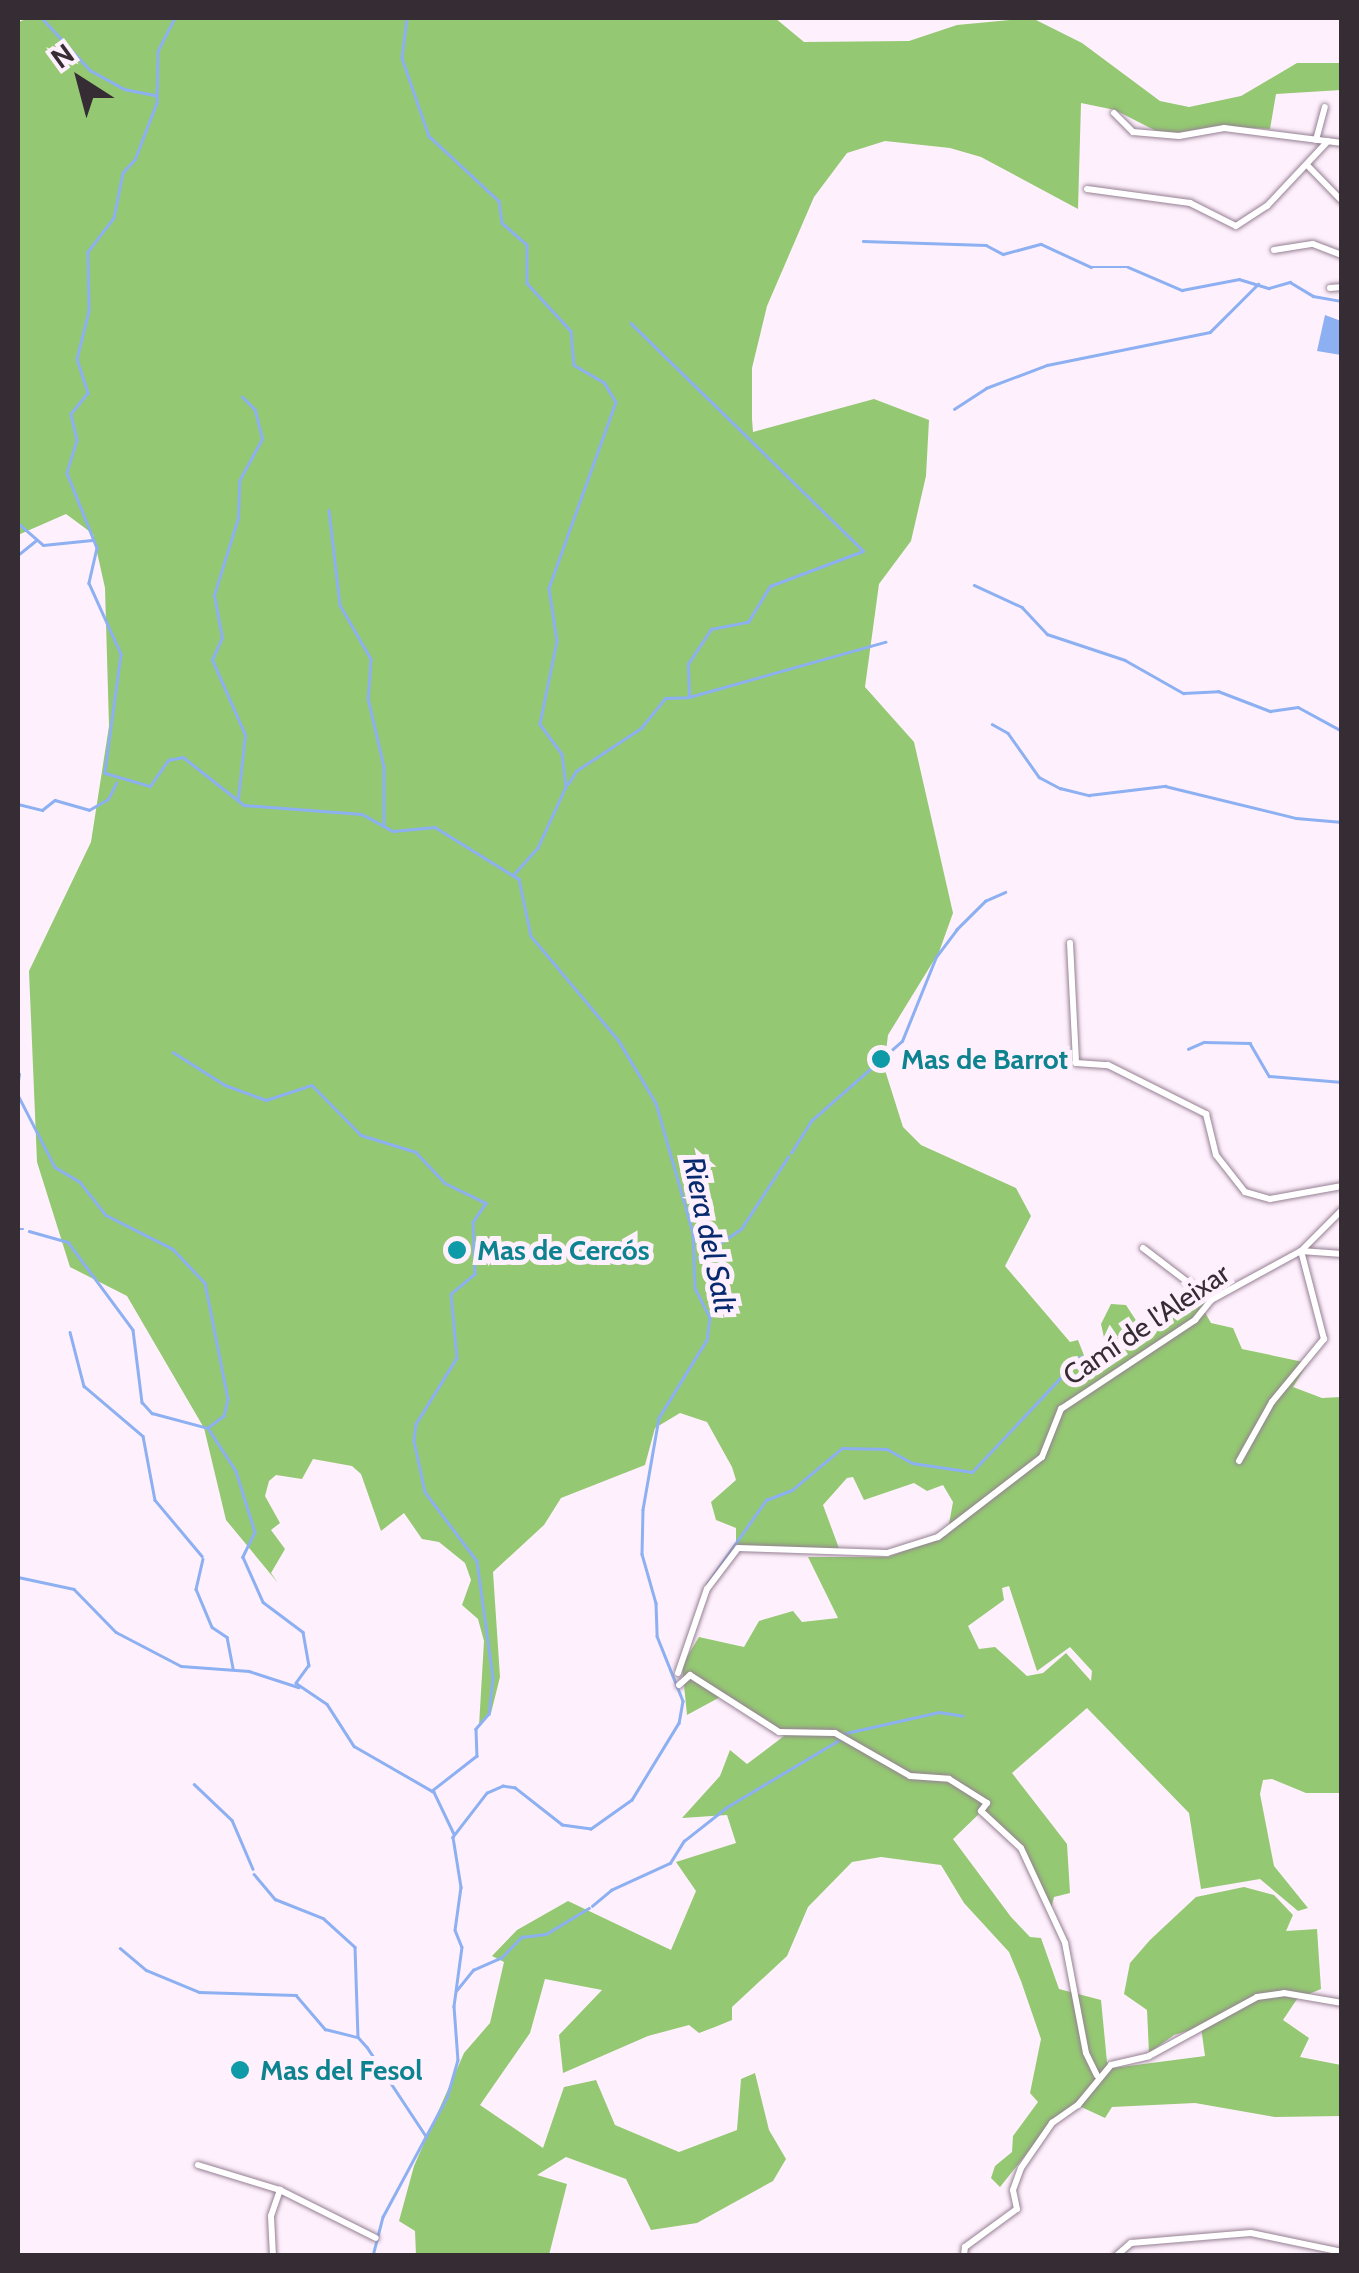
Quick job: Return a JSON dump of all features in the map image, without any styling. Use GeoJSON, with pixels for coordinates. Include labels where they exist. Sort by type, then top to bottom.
{"type":"FeatureCollection","features":[{"type":"Feature","properties":{"kind":"street"},"geometry":{"type":"LineString","coordinates":[[1316,140],[1325,107]]}},
{"type":"Feature","properties":{"kind":"street"},"geometry":{"type":"LineString","coordinates":[[1114,113],[1133,132],[1180,136],[1224,128],[1342,143]]}},
{"type":"Feature","properties":{"kind":"street"},"geometry":{"type":"LineString","coordinates":[[1087,189],[1190,203],[1236,226],[1310,167],[1328,141]]}},
{"type":"Feature","properties":{"kind":"street"},"geometry":{"type":"LineString","coordinates":[[1310,167],[1342,201]]}},
{"type":"Feature","properties":{"kind":"street"},"geometry":{"type":"LineString","coordinates":[[1274,250],[1313,244],[1342,254]]}},
{"type":"Feature","properties":{"kind":"street"},"geometry":{"type":"LineString","coordinates":[[1330,288],[1342,288]]}},
{"type":"Feature","properties":{"kind":"street"},"geometry":{"type":"LineString","coordinates":[[1070,942],[1076,1063],[1108,1065],[1206,1114],[1216,1155],[1245,1192],[1270,1198],[1342,1186]]}},
{"type":"Feature","properties":{"kind":"street","name":"Camí de l'Aleixar"},"geometry":{"type":"LineString","coordinates":[[678,1673],[708,1590],[738,1548],[886,1553],[938,1537],[1042,1457],[1061,1409],[1196,1320],[1212,1300],[1301,1251],[1342,1210]]}},
{"type":"Feature","properties":{"kind":"street"},"geometry":{"type":"LineString","coordinates":[[1148,1247],[1212,1300]]}},
{"type":"Feature","properties":{"kind":"street"},"geometry":{"type":"LineString","coordinates":[[1240,1461],[1272,1402],[1324,1339],[1301,1251],[1342,1254]]}},
{"type":"Feature","properties":{"kind":"street"},"geometry":{"type":"LineString","coordinates":[[1294,1357],[1306,1362]]}},
{"type":"Feature","properties":{"kind":"street"},"geometry":{"type":"LineString","coordinates":[[679,1684],[690,1675],[779,1732],[835,1733],[910,1776],[949,1779],[987,1802],[981,1811],[1021,1848],[1065,1943],[1086,2053],[1097,2076]]}},
{"type":"Feature","properties":{"kind":"street"},"geometry":{"type":"LineString","coordinates":[[964,2256],[964,2247],[1017,2209],[1016,2174],[1052,2123],[1078,2106],[1097,2076],[1111,2064],[1149,2056],[1258,1997],[1284,1993],[1342,2002]]}},
{"type":"Feature","properties":{"kind":"street"},"geometry":{"type":"LineString","coordinates":[[198,2165],[280,2190],[376,2238]]}},
{"type":"Feature","properties":{"kind":"street"},"geometry":{"type":"LineString","coordinates":[[274,2256],[271,2216],[280,2190]]}},
{"type":"Feature","properties":{"kind":"street"},"geometry":{"type":"LineString","coordinates":[[1116,2256],[1130,2243],[1252,2233],[1342,2252]]}},
{"type":"Feature","properties":{"kind":"green space"},"geometry":{"type":"Polygon","coordinates":[[[30,18],[775,18],[804,42],[909,41],[957,25],[1032,18],[1082,43],[1160,101],[1189,107],[1241,96],[1297,63],[1341,63],[1341,90],[1276,94],[1270,129],[1217,126],[1164,135],[1115,110],[1081,103],[1078,209],[981,157],[950,148],[885,141],[847,153],[814,197],[767,306],[752,368],[752,419],[753,432],[874,399],[929,420],[926,476],[911,541],[879,584],[865,687],[914,742],[953,913],[939,952],[888,1035],[884,1067],[903,1127],[921,1145],[1016,1188],[1031,1216],[1005,1266],[1070,1342],[1078,1340],[1087,1363],[1100,1373],[1115,1348],[1105,1342],[1101,1324],[1111,1304],[1126,1305],[1139,1325],[1185,1309],[1198,1295],[1207,1299],[1203,1309],[1211,1323],[1233,1328],[1242,1349],[1308,1363],[1293,1387],[1322,1398],[1341,1397],[1341,1793],[1306,1793],[1272,1779],[1263,1780],[1260,1794],[1274,1866],[1308,1908],[1298,1911],[1260,1879],[1201,1889],[1189,1813],[1087,1708],[1012,1773],[1067,1844],[1070,1893],[1054,1897],[1051,1909],[1020,1851],[982,1811],[953,1839],[1011,1917],[1030,1937],[1041,1938],[1059,1989],[1101,2000],[1107,2062],[1113,2068],[1205,2056],[1201,2027],[1174,2035],[1149,2053],[1147,2010],[1124,1994],[1130,1963],[1150,1940],[1196,1897],[1244,1887],[1274,1895],[1293,1915],[1286,1931],[1317,1929],[1321,1989],[1297,1999],[1283,2020],[1309,2038],[1300,2057],[1341,2065],[1341,2116],[1275,2117],[1195,2103],[1112,2107],[1105,2118],[1077,2105],[1051,2123],[1000,2187],[991,2178],[995,2166],[1012,2152],[1013,2136],[1038,2102],[1030,2093],[1041,2039],[1021,1981],[1009,1952],[964,1903],[941,1865],[881,1857],[852,1862],[808,1907],[787,1956],[732,2007],[732,2020],[699,2033],[689,2025],[648,2036],[563,2073],[559,2035],[602,1990],[545,1979],[530,2033],[480,2105],[543,2148],[564,2087],[596,2080],[615,2125],[679,2152],[737,2130],[741,2079],[755,2073],[769,2130],[786,2159],[773,2181],[697,2223],[651,2230],[626,2179],[566,2157],[537,2175],[567,2184],[549,2255],[416,2255],[415,2231],[399,2221],[414,2166],[464,2053],[490,2023],[504,1962],[492,1956],[517,1930],[568,1901],[671,1950],[696,1891],[676,1862],[736,1843],[727,1815],[682,1818],[720,1776],[730,1750],[747,1764],[784,1736],[722,1696],[687,1715],[682,1665],[699,1637],[744,1647],[759,1621],[793,1611],[802,1622],[838,1618],[808,1557],[888,1557],[947,1535],[953,1502],[943,1485],[927,1491],[914,1483],[864,1500],[853,1477],[847,1478],[823,1505],[840,1551],[736,1547],[736,1528],[716,1520],[711,1502],[736,1480],[732,1467],[707,1422],[680,1413],[655,1428],[645,1465],[561,1498],[544,1525],[493,1572],[500,1677],[491,1713],[479,1726],[484,1641],[478,1619],[462,1605],[471,1580],[465,1563],[439,1542],[422,1539],[404,1513],[381,1531],[361,1474],[352,1466],[313,1459],[302,1479],[276,1475],[269,1481],[265,1496],[280,1523],[271,1530],[285,1549],[271,1573],[278,1583],[226,1520],[204,1428],[127,1296],[70,1267],[37,1162],[29,971],[91,842],[109,726],[105,588],[93,534],[66,514],[18,535],[18,22],[30,18]],[[1009,1586],[1002,1588],[1004,1600],[968,1626],[979,1649],[995,1647],[1027,1676],[1043,1673],[1066,1653],[1091,1681],[1092,1671],[1070,1647],[1037,1671],[1009,1586]]]}},
{"type":"Feature","properties":{"kind":"water"},"geometry":{"type":"Polygon","coordinates":[[[1325,315],[1341,321],[1341,355],[1317,351],[1325,315]]]}},
{"type":"Feature","properties":{"kind":"waterway"},"geometry":{"type":"LineString","coordinates":[[42,18],[90,70],[124,89],[155,95]]}},
{"type":"Feature","properties":{"kind":"waterway","name":"Riera del Salt"},"geometry":{"type":"LineString","coordinates":[[175,18],[158,51],[157,103],[135,160],[123,173],[114,218],[88,252],[89,311],[77,359],[88,393],[71,414],[77,440],[67,473],[97,548],[89,583],[121,654],[105,773],[150,786],[168,760],[183,757],[244,805],[362,814],[393,831],[435,827],[519,879],[531,936],[619,1041],[656,1103],[693,1233],[695,1288],[710,1317],[707,1340],[659,1418],[643,1510],[642,1554],[656,1603],[657,1636],[683,1701],[679,1723],[632,1800],[591,1829],[562,1825],[515,1788],[503,1786],[487,1793],[453,1837],[461,1887],[455,1930],[462,1947],[454,2006],[458,2060],[448,2096],[383,2217],[373,2256]]}},
{"type":"Feature","properties":{"kind":"waterway"},"geometry":{"type":"LineString","coordinates":[[407,18],[402,58],[429,136],[499,201],[502,223],[527,245],[527,283],[571,331],[574,365],[604,382],[616,402],[549,588],[557,641],[540,724],[562,754],[566,787],[538,848],[514,875]]}},
{"type":"Feature","properties":{"kind":"waterway"},"geometry":{"type":"LineString","coordinates":[[863,241],[986,245],[1003,254],[1041,244],[1091,267],[1128,267],[1182,290],[1239,279],[1269,288],[1290,282],[1313,296],[1342,301]]}},
{"type":"Feature","properties":{"kind":"waterway"},"geometry":{"type":"LineString","coordinates":[[954,409],[986,388],[1047,365],[1210,332],[1258,284]]}},
{"type":"Feature","properties":{"kind":"waterway"},"geometry":{"type":"LineString","coordinates":[[568,784],[576,771],[641,728],[665,698],[689,697],[688,664],[711,629],[748,622],[770,586],[863,551],[631,324]]}},
{"type":"Feature","properties":{"kind":"waterway"},"geometry":{"type":"LineString","coordinates":[[238,798],[245,735],[212,660],[222,638],[214,595],[238,518],[239,481],[262,439],[255,410],[242,397]]}},
{"type":"Feature","properties":{"kind":"waterway"},"geometry":{"type":"LineString","coordinates":[[329,510],[340,605],[371,659],[368,698],[384,767],[384,825]]}},
{"type":"Feature","properties":{"kind":"waterway"},"geometry":{"type":"LineString","coordinates":[[18,523],[43,545],[92,540]]}},
{"type":"Feature","properties":{"kind":"waterway"},"geometry":{"type":"LineString","coordinates":[[18,555],[35,541]]}},
{"type":"Feature","properties":{"kind":"waterway"},"geometry":{"type":"LineString","coordinates":[[974,585],[1022,607],[1047,634],[1125,660],[1183,693],[1218,691],[1270,711],[1298,707],[1342,731]]}},
{"type":"Feature","properties":{"kind":"waterway"},"geometry":{"type":"LineString","coordinates":[[689,697],[885,642]]}},
{"type":"Feature","properties":{"kind":"waterway"},"geometry":{"type":"LineString","coordinates":[[992,724],[1008,733],[1039,777],[1060,788],[1089,795],[1165,786],[1296,818],[1342,822]]}},
{"type":"Feature","properties":{"kind":"waterway"},"geometry":{"type":"LineString","coordinates":[[18,804],[42,810],[55,800],[89,810],[108,799],[116,783]]}},
{"type":"Feature","properties":{"kind":"waterway"},"geometry":{"type":"LineString","coordinates":[[791,1153],[811,1121],[902,1041],[936,957],[985,901],[1005,892]]}},
{"type":"Feature","properties":{"kind":"waterway"},"geometry":{"type":"LineString","coordinates":[[1188,1049],[1204,1042],[1250,1043],[1269,1076],[1342,1082]]}},
{"type":"Feature","properties":{"kind":"waterway"},"geometry":{"type":"LineString","coordinates":[[173,1052],[225,1085],[266,1100],[312,1085],[361,1135],[416,1152],[445,1183],[486,1203],[473,1222],[475,1274],[451,1294],[457,1358],[416,1424],[414,1441],[425,1492],[477,1561],[493,1678],[489,1714],[476,1729],[477,1756],[432,1791]]}},
{"type":"Feature","properties":{"kind":"waterway"},"geometry":{"type":"LineString","coordinates":[[18,1081],[19,1074]]}},
{"type":"Feature","properties":{"kind":"waterway"},"geometry":{"type":"LineString","coordinates":[[18,1095],[55,1167],[80,1182],[106,1215],[173,1249],[205,1283],[228,1399],[224,1416],[208,1428],[236,1471],[255,1532],[243,1557],[263,1602],[303,1632],[309,1665],[296,1683],[327,1704],[354,1746],[434,1792],[454,1834]]}},
{"type":"Feature","properties":{"kind":"waterway"},"geometry":{"type":"LineString","coordinates":[[698,1258],[741,1229],[788,1157]]}},
{"type":"Feature","properties":{"kind":"waterway"},"geometry":{"type":"LineString","coordinates":[[18,1229],[23,1229]]}},
{"type":"Feature","properties":{"kind":"waterway"},"geometry":{"type":"LineString","coordinates":[[29,1231],[68,1242],[133,1330],[142,1402],[152,1413],[208,1428]]}},
{"type":"Feature","properties":{"kind":"waterway"},"geometry":{"type":"LineString","coordinates":[[70,1332],[84,1386],[143,1436],[155,1500],[202,1556]]}},
{"type":"Feature","properties":{"kind":"waterway"},"geometry":{"type":"LineString","coordinates":[[707,1584],[766,1500],[792,1490],[842,1448],[887,1449],[912,1463],[972,1472],[1080,1357]]}},
{"type":"Feature","properties":{"kind":"waterway"},"geometry":{"type":"LineString","coordinates":[[203,1559],[196,1589],[212,1627],[227,1637],[233,1668]]}},
{"type":"Feature","properties":{"kind":"waterway"},"geometry":{"type":"LineString","coordinates":[[18,1577],[74,1589],[116,1632],[181,1666],[249,1671],[298,1687]]}},
{"type":"Feature","properties":{"kind":"waterway"},"geometry":{"type":"LineString","coordinates":[[846,1733],[939,1712],[963,1716]]}},
{"type":"Feature","properties":{"kind":"waterway"},"geometry":{"type":"LineString","coordinates":[[592,1906],[611,1890],[670,1863],[684,1841],[727,1807],[839,1740]]}},
{"type":"Feature","properties":{"kind":"waterway"},"geometry":{"type":"LineString","coordinates":[[194,1784],[232,1820],[253,1869]]}},
{"type":"Feature","properties":{"kind":"waterway"},"geometry":{"type":"LineString","coordinates":[[254,1874],[275,1899],[323,1918],[355,1947],[358,2036]]}},
{"type":"Feature","properties":{"kind":"waterway"},"geometry":{"type":"LineString","coordinates":[[456,1991],[473,1970],[502,1957],[521,1937],[546,1934],[589,1908]]}},
{"type":"Feature","properties":{"kind":"waterway"},"geometry":{"type":"LineString","coordinates":[[120,1948],[146,1970],[199,1992],[296,1995],[325,2029],[358,2037],[426,2136]]}},
{"type":"Feature","properties":{"kind":"place","name":"Mas de Barrot"},"geometry":{"type":"Point","coordinates":[881,1059]}},
{"type":"Feature","properties":{"kind":"place","name":"Mas de Cercós"},"geometry":{"type":"Point","coordinates":[457,1250]}},
{"type":"Feature","properties":{"kind":"place","name":"Mas del Fesol"},"geometry":{"type":"Point","coordinates":[240,2070]}}]}
